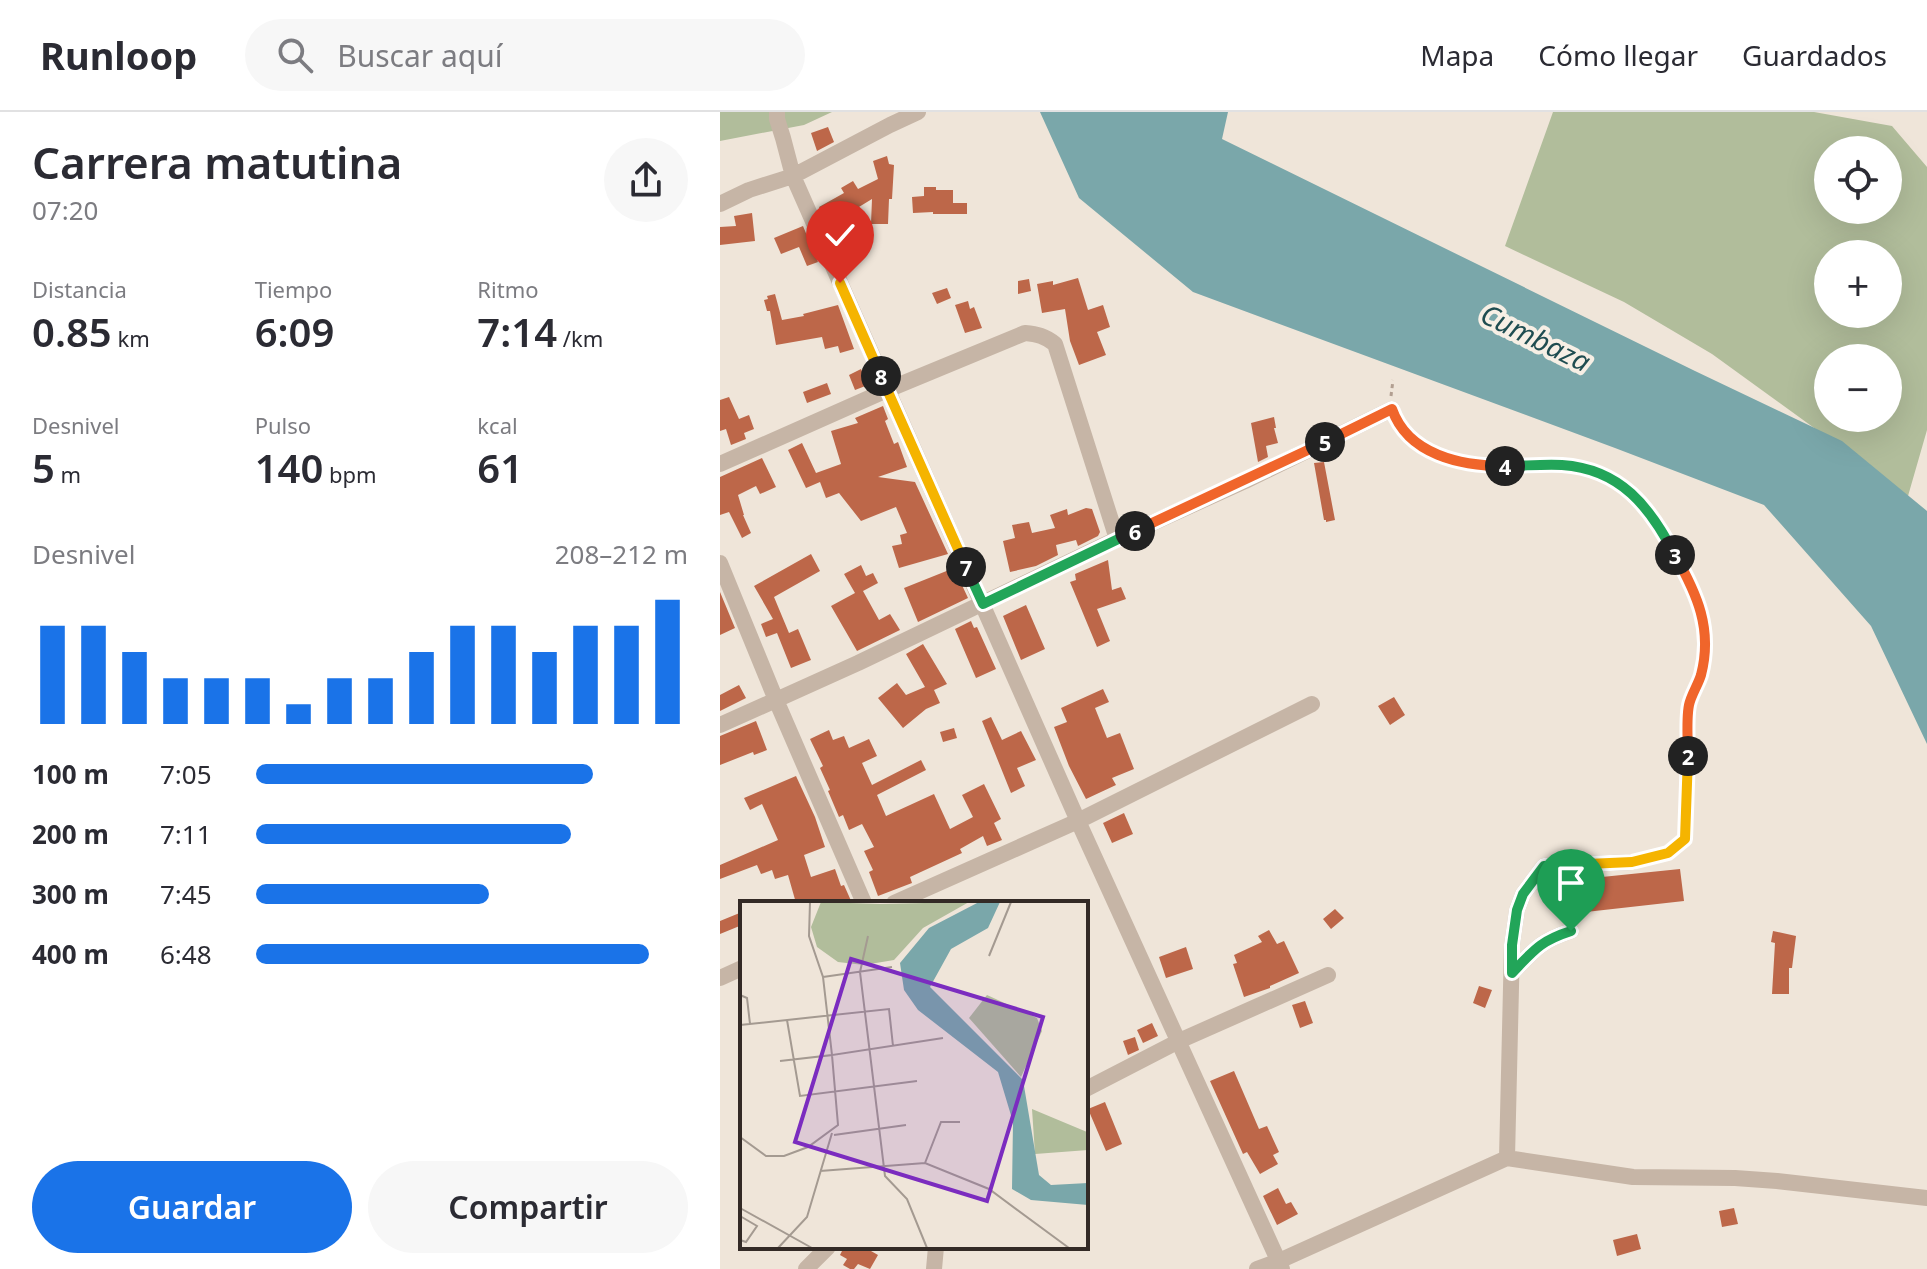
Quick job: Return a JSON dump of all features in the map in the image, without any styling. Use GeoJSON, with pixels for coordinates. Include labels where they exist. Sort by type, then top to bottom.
{"type":"FeatureCollection","features":[{"type":"Feature","properties":{"kind":"street"},"geometry":{"type":"LineString","coordinates":[[777,112],[793,176],[1078,821],[1280,1265]]}},
{"type":"Feature","properties":{"kind":"street"},"geometry":{"type":"LineString","coordinates":[[720,204],[749,190],[793,176],[918,112]]}},
{"type":"Feature","properties":{"kind":"street"},"geometry":{"type":"LineString","coordinates":[[720,464],[1025,333],[1045,336],[1055,344],[1117,539]]}},
{"type":"Feature","properties":{"kind":"street"},"geometry":{"type":"LineString","coordinates":[[720,725],[1245,481],[1392,409]]}},
{"type":"Feature","properties":{"kind":"street"},"geometry":{"type":"LineString","coordinates":[[720,563],[863,901]]}},
{"type":"Feature","properties":{"kind":"street"},"geometry":{"type":"LineString","coordinates":[[898,901],[1078,821],[1312,704]]}},
{"type":"Feature","properties":{"kind":"street"},"geometry":{"type":"LineString","coordinates":[[1507,1158],[1512,945],[1517,910],[1523,894],[1544,866],[1632,862]]}},
{"type":"Feature","properties":{"kind":"street"},"geometry":{"type":"LineString","coordinates":[[1512,973],[1549,938],[1571,931]]}},
{"type":"Feature","properties":{"kind":"street"},"geometry":{"type":"LineString","coordinates":[[720,978],[740,969]]}},
{"type":"Feature","properties":{"kind":"street"},"geometry":{"type":"LineString","coordinates":[[1088,1088],[1179,1041],[1328,975]]}},
{"type":"Feature","properties":{"kind":"street"},"geometry":{"type":"LineString","coordinates":[[1257,1269],[1280,1265],[1507,1158],[1633,1177],[1777,1181],[1927,1198]]}},
{"type":"Feature","properties":{"kind":"street"},"geometry":{"type":"LineString","coordinates":[[806,1269],[826,1249]]}},
{"type":"Feature","properties":{"kind":"street"},"geometry":{"type":"LineString","coordinates":[[934,1269],[936,1249]]}},
{"type":"Feature","properties":{"kind":"path"},"geometry":{"type":"LineString","coordinates":[[1393,380],[1390,401],[1399,425],[1411,438],[1434,453],[1473,465],[1564,465],[1591,471],[1618,483],[1653,515],[1686,575],[1698,601],[1705,644],[1701,674],[1689,704],[1685,839],[1668,853],[1632,862]]}},
{"type":"Feature","properties":{"kind":"green space"},"geometry":{"type":"Polygon","coordinates":[[[720,112],[832,112],[804,125],[720,141],[720,112]]]}},
{"type":"Feature","properties":{"kind":"green space"},"geometry":{"type":"Polygon","coordinates":[[[1553,112],[1814,112],[1892,126],[1901,136],[1814,136],[1814,224],[1902,224],[1902,138],[1927,167],[1927,430],[1908,496],[1820,432],[1902,432],[1902,344],[1814,344],[1814,428],[1712,354],[1624,302],[1505,246],[1553,112]]]}},
{"type":"Feature","properties":{"kind":"water","name":"Cumbaza"},"geometry":{"type":"Polygon","coordinates":[[[1040,112],[1228,112],[1222,139],[1814,428],[1814,432],[1823,432],[1842,441],[1927,511],[1927,744],[1871,626],[1764,505],[1193,292],[1079,198],[1040,112]]]}},
{"type":"Feature","properties":{"kind":"building"},"geometry":{"type":"Polygon","coordinates":[[[828,127],[834,142],[817,151],[811,133],[828,127]]]}},
{"type":"Feature","properties":{"kind":"building"},"geometry":{"type":"Polygon","coordinates":[[[887,156],[889,164],[894,165],[888,224],[871,224],[872,199],[854,210],[853,207],[845,212],[843,209],[824,219],[819,207],[844,193],[841,188],[853,181],[858,189],[878,179],[873,161],[887,156]]]}},
{"type":"Feature","properties":{"kind":"building"},"geometry":{"type":"Polygon","coordinates":[[[924,187],[953,190],[953,203],[967,203],[967,214],[913,213],[912,197],[924,196],[924,187]]]}},
{"type":"Feature","properties":{"kind":"building"},"geometry":{"type":"Polygon","coordinates":[[[752,213],[755,241],[720,245],[720,227],[736,226],[734,216],[752,213]]]}},
{"type":"Feature","properties":{"kind":"building"},"geometry":{"type":"Polygon","coordinates":[[[803,226],[818,262],[807,266],[799,247],[781,254],[774,238],[803,226]]]}},
{"type":"Feature","properties":{"kind":"building"},"geometry":{"type":"Polygon","coordinates":[[[1078,278],[1088,310],[1103,305],[1110,327],[1097,332],[1106,355],[1079,365],[1070,341],[1065,309],[1042,313],[1037,284],[1053,281],[1053,285],[1078,278]]]}},
{"type":"Feature","properties":{"kind":"building"},"geometry":{"type":"Polygon","coordinates":[[[1029,279],[1031,291],[1018,294],[1018,281],[1029,279]]]}},
{"type":"Feature","properties":{"kind":"building"},"geometry":{"type":"Polygon","coordinates":[[[947,288],[951,298],[937,304],[932,293],[947,288]]]}},
{"type":"Feature","properties":{"kind":"building"},"geometry":{"type":"Polygon","coordinates":[[[775,294],[782,320],[838,305],[854,349],[840,353],[838,346],[825,349],[822,337],[776,345],[770,311],[767,311],[764,300],[775,294]]]}},
{"type":"Feature","properties":{"kind":"building"},"geometry":{"type":"Polygon","coordinates":[[[968,301],[970,309],[974,307],[982,328],[965,333],[955,305],[968,301]]]}},
{"type":"Feature","properties":{"kind":"building"},"geometry":{"type":"Polygon","coordinates":[[[861,369],[868,385],[855,390],[849,375],[861,369]]]}},
{"type":"Feature","properties":{"kind":"building"},"geometry":{"type":"Polygon","coordinates":[[[827,383],[831,394],[807,403],[803,392],[827,383]]]}},
{"type":"Feature","properties":{"kind":"building"},"geometry":{"type":"Polygon","coordinates":[[[729,397],[739,419],[749,415],[754,429],[744,433],[746,439],[731,445],[726,429],[720,431],[720,400],[729,397]]]}},
{"type":"Feature","properties":{"kind":"building"},"geometry":{"type":"Polygon","coordinates":[[[883,406],[894,444],[898,442],[907,467],[878,477],[915,482],[948,554],[899,568],[892,546],[902,544],[900,535],[907,533],[896,507],[861,521],[839,493],[826,498],[820,482],[806,488],[788,450],[802,443],[816,473],[841,464],[831,431],[858,423],[855,418],[883,406]]]}},
{"type":"Feature","properties":{"kind":"building"},"geometry":{"type":"Polygon","coordinates":[[[1274,417],[1278,443],[1266,446],[1268,457],[1258,462],[1251,423],[1274,417]]]}},
{"type":"Feature","properties":{"kind":"building"},"geometry":{"type":"Polygon","coordinates":[[[762,458],[776,487],[760,494],[756,486],[738,495],[751,533],[742,538],[729,512],[720,515],[720,477],[762,458]]]}},
{"type":"Feature","properties":{"kind":"building"},"geometry":{"type":"Polygon","coordinates":[[[1324,462],[1335,520],[1326,522],[1314,463],[1324,462]]]}},
{"type":"Feature","properties":{"kind":"building"},"geometry":{"type":"Polygon","coordinates":[[[1086,508],[1092,509],[1100,532],[1098,536],[1078,546],[1076,540],[1056,545],[1058,555],[1036,566],[1010,572],[1003,541],[1015,538],[1012,525],[1029,522],[1032,533],[1055,528],[1050,515],[1067,509],[1068,515],[1086,508]]]}},
{"type":"Feature","properties":{"kind":"building"},"geometry":{"type":"Polygon","coordinates":[[[811,554],[820,571],[774,597],[789,633],[798,629],[811,660],[791,668],[777,633],[766,637],[761,624],[773,619],[754,586],[811,554]]]}},
{"type":"Feature","properties":{"kind":"building"},"geometry":{"type":"Polygon","coordinates":[[[1108,560],[1112,590],[1121,587],[1126,599],[1097,609],[1110,641],[1097,647],[1070,582],[1076,580],[1075,574],[1108,560]]]}},
{"type":"Feature","properties":{"kind":"building"},"geometry":{"type":"Polygon","coordinates":[[[861,565],[866,576],[873,573],[878,583],[863,591],[879,620],[890,614],[900,630],[857,651],[831,606],[855,593],[844,574],[861,565]]]}},
{"type":"Feature","properties":{"kind":"building"},"geometry":{"type":"Polygon","coordinates":[[[954,568],[968,598],[918,622],[904,588],[954,568]]]}},
{"type":"Feature","properties":{"kind":"building"},"geometry":{"type":"Polygon","coordinates":[[[720,592],[735,628],[720,635],[720,592]]]}},
{"type":"Feature","properties":{"kind":"building"},"geometry":{"type":"Polygon","coordinates":[[[1026,605],[1045,649],[1021,660],[1003,616],[1026,605]]]}},
{"type":"Feature","properties":{"kind":"building"},"geometry":{"type":"Polygon","coordinates":[[[971,621],[974,628],[977,627],[996,669],[976,678],[955,629],[971,621]]]}},
{"type":"Feature","properties":{"kind":"building"},"geometry":{"type":"Polygon","coordinates":[[[923,644],[947,684],[934,690],[940,703],[926,709],[903,728],[878,698],[897,683],[906,695],[925,687],[906,654],[923,644]]]}},
{"type":"Feature","properties":{"kind":"building"},"geometry":{"type":"Polygon","coordinates":[[[739,685],[746,698],[720,711],[720,695],[739,685]]]}},
{"type":"Feature","properties":{"kind":"building"},"geometry":{"type":"Polygon","coordinates":[[[1103,689],[1109,702],[1095,708],[1107,738],[1120,733],[1134,769],[1112,778],[1116,785],[1086,799],[1054,727],[1067,722],[1061,708],[1103,689]]]}},
{"type":"Feature","properties":{"kind":"building"},"geometry":{"type":"Polygon","coordinates":[[[1394,697],[1405,715],[1390,725],[1378,706],[1394,697]]]}},
{"type":"Feature","properties":{"kind":"building"},"geometry":{"type":"Polygon","coordinates":[[[991,717],[1002,740],[1021,731],[1036,760],[1017,768],[1025,786],[1011,793],[982,721],[991,717]]]}},
{"type":"Feature","properties":{"kind":"building"},"geometry":{"type":"Polygon","coordinates":[[[756,721],[767,750],[720,765],[720,736],[756,721]]]}},
{"type":"Feature","properties":{"kind":"building"},"geometry":{"type":"Polygon","coordinates":[[[954,728],[957,738],[943,742],[940,732],[954,728]]]}},
{"type":"Feature","properties":{"kind":"building"},"geometry":{"type":"Polygon","coordinates":[[[829,730],[833,740],[844,736],[849,748],[869,739],[877,756],[862,763],[872,785],[921,760],[926,770],[877,795],[886,816],[934,794],[950,829],[973,817],[962,795],[984,784],[1001,819],[994,823],[1002,840],[987,846],[983,836],[960,849],[962,853],[910,877],[912,883],[878,896],[869,872],[873,870],[864,851],[874,847],[862,824],[849,830],[843,815],[839,817],[820,768],[823,766],[810,739],[829,730]]]}},
{"type":"Feature","properties":{"kind":"building"},"geometry":{"type":"Polygon","coordinates":[[[796,776],[825,847],[804,855],[811,877],[835,869],[851,901],[795,901],[788,875],[775,879],[772,870],[761,874],[757,865],[720,879],[720,865],[778,840],[762,804],[750,810],[744,798],[796,776]]]}},
{"type":"Feature","properties":{"kind":"building"},"geometry":{"type":"Polygon","coordinates":[[[1124,813],[1133,834],[1112,843],[1103,823],[1124,813]]]}},
{"type":"Feature","properties":{"kind":"building"},"geometry":{"type":"Polygon","coordinates":[[[1680,869],[1684,901],[1568,914],[1563,881],[1680,869]]]}},
{"type":"Feature","properties":{"kind":"building"},"geometry":{"type":"Polygon","coordinates":[[[1335,909],[1344,918],[1331,929],[1323,919],[1335,909]]]}},
{"type":"Feature","properties":{"kind":"building"},"geometry":{"type":"Polygon","coordinates":[[[740,913],[740,926],[720,934],[720,921],[740,913]]]}},
{"type":"Feature","properties":{"kind":"building"},"geometry":{"type":"Polygon","coordinates":[[[1269,930],[1277,944],[1284,941],[1299,973],[1244,997],[1233,964],[1237,963],[1234,955],[1262,942],[1258,936],[1269,930]]]}},
{"type":"Feature","properties":{"kind":"building"},"geometry":{"type":"Polygon","coordinates":[[[1773,931],[1796,936],[1792,968],[1789,968],[1789,994],[1772,994],[1773,931]]]}},
{"type":"Feature","properties":{"kind":"building"},"geometry":{"type":"Polygon","coordinates":[[[1186,947],[1193,969],[1166,978],[1159,957],[1186,947]]]}},
{"type":"Feature","properties":{"kind":"building"},"geometry":{"type":"Polygon","coordinates":[[[1479,986],[1492,990],[1485,1008],[1473,1003],[1479,986]]]}},
{"type":"Feature","properties":{"kind":"building"},"geometry":{"type":"Polygon","coordinates":[[[1305,1001],[1313,1023],[1300,1028],[1292,1005],[1305,1001]]]}},
{"type":"Feature","properties":{"kind":"building"},"geometry":{"type":"Polygon","coordinates":[[[1152,1023],[1158,1036],[1143,1043],[1137,1030],[1152,1023]]]}},
{"type":"Feature","properties":{"kind":"building"},"geometry":{"type":"Polygon","coordinates":[[[1135,1037],[1139,1050],[1128,1055],[1123,1041],[1135,1037]]]}},
{"type":"Feature","properties":{"kind":"building"},"geometry":{"type":"Polygon","coordinates":[[[1234,1071],[1259,1129],[1267,1126],[1279,1152],[1273,1155],[1278,1164],[1260,1174],[1247,1152],[1243,1154],[1210,1081],[1234,1071]]]}},
{"type":"Feature","properties":{"kind":"building"},"geometry":{"type":"Polygon","coordinates":[[[1105,1102],[1122,1144],[1106,1151],[1088,1109],[1105,1102]]]}},
{"type":"Feature","properties":{"kind":"building"},"geometry":{"type":"Polygon","coordinates":[[[1278,1188],[1286,1204],[1291,1202],[1298,1214],[1277,1225],[1263,1196],[1278,1188]]]}},
{"type":"Feature","properties":{"kind":"building"},"geometry":{"type":"Polygon","coordinates":[[[1734,1208],[1738,1224],[1722,1227],[1719,1211],[1734,1208]]]}},
{"type":"Feature","properties":{"kind":"building"},"geometry":{"type":"Polygon","coordinates":[[[1637,1234],[1641,1249],[1617,1256],[1613,1240],[1637,1234]]]}},
{"type":"Feature","properties":{"kind":"building"},"geometry":{"type":"Polygon","coordinates":[[[843,1249],[868,1249],[878,1255],[870,1269],[858,1264],[850,1269],[843,1265],[847,1259],[840,1255],[843,1249]]]}},
{"type":"Feature","properties":{"kind":"route"},"geometry":{"type":"LineString","coordinates":[[840,283],[983,604],[1392,409],[1404,432],[1422,446],[1447,458],[1486,466],[1564,465],[1604,476],[1631,492],[1661,528],[1693,588],[1702,615],[1704,659],[1689,704],[1685,839],[1668,853],[1632,862],[1544,866],[1523,894],[1517,910],[1512,973],[1549,938],[1571,931]]}}]}
